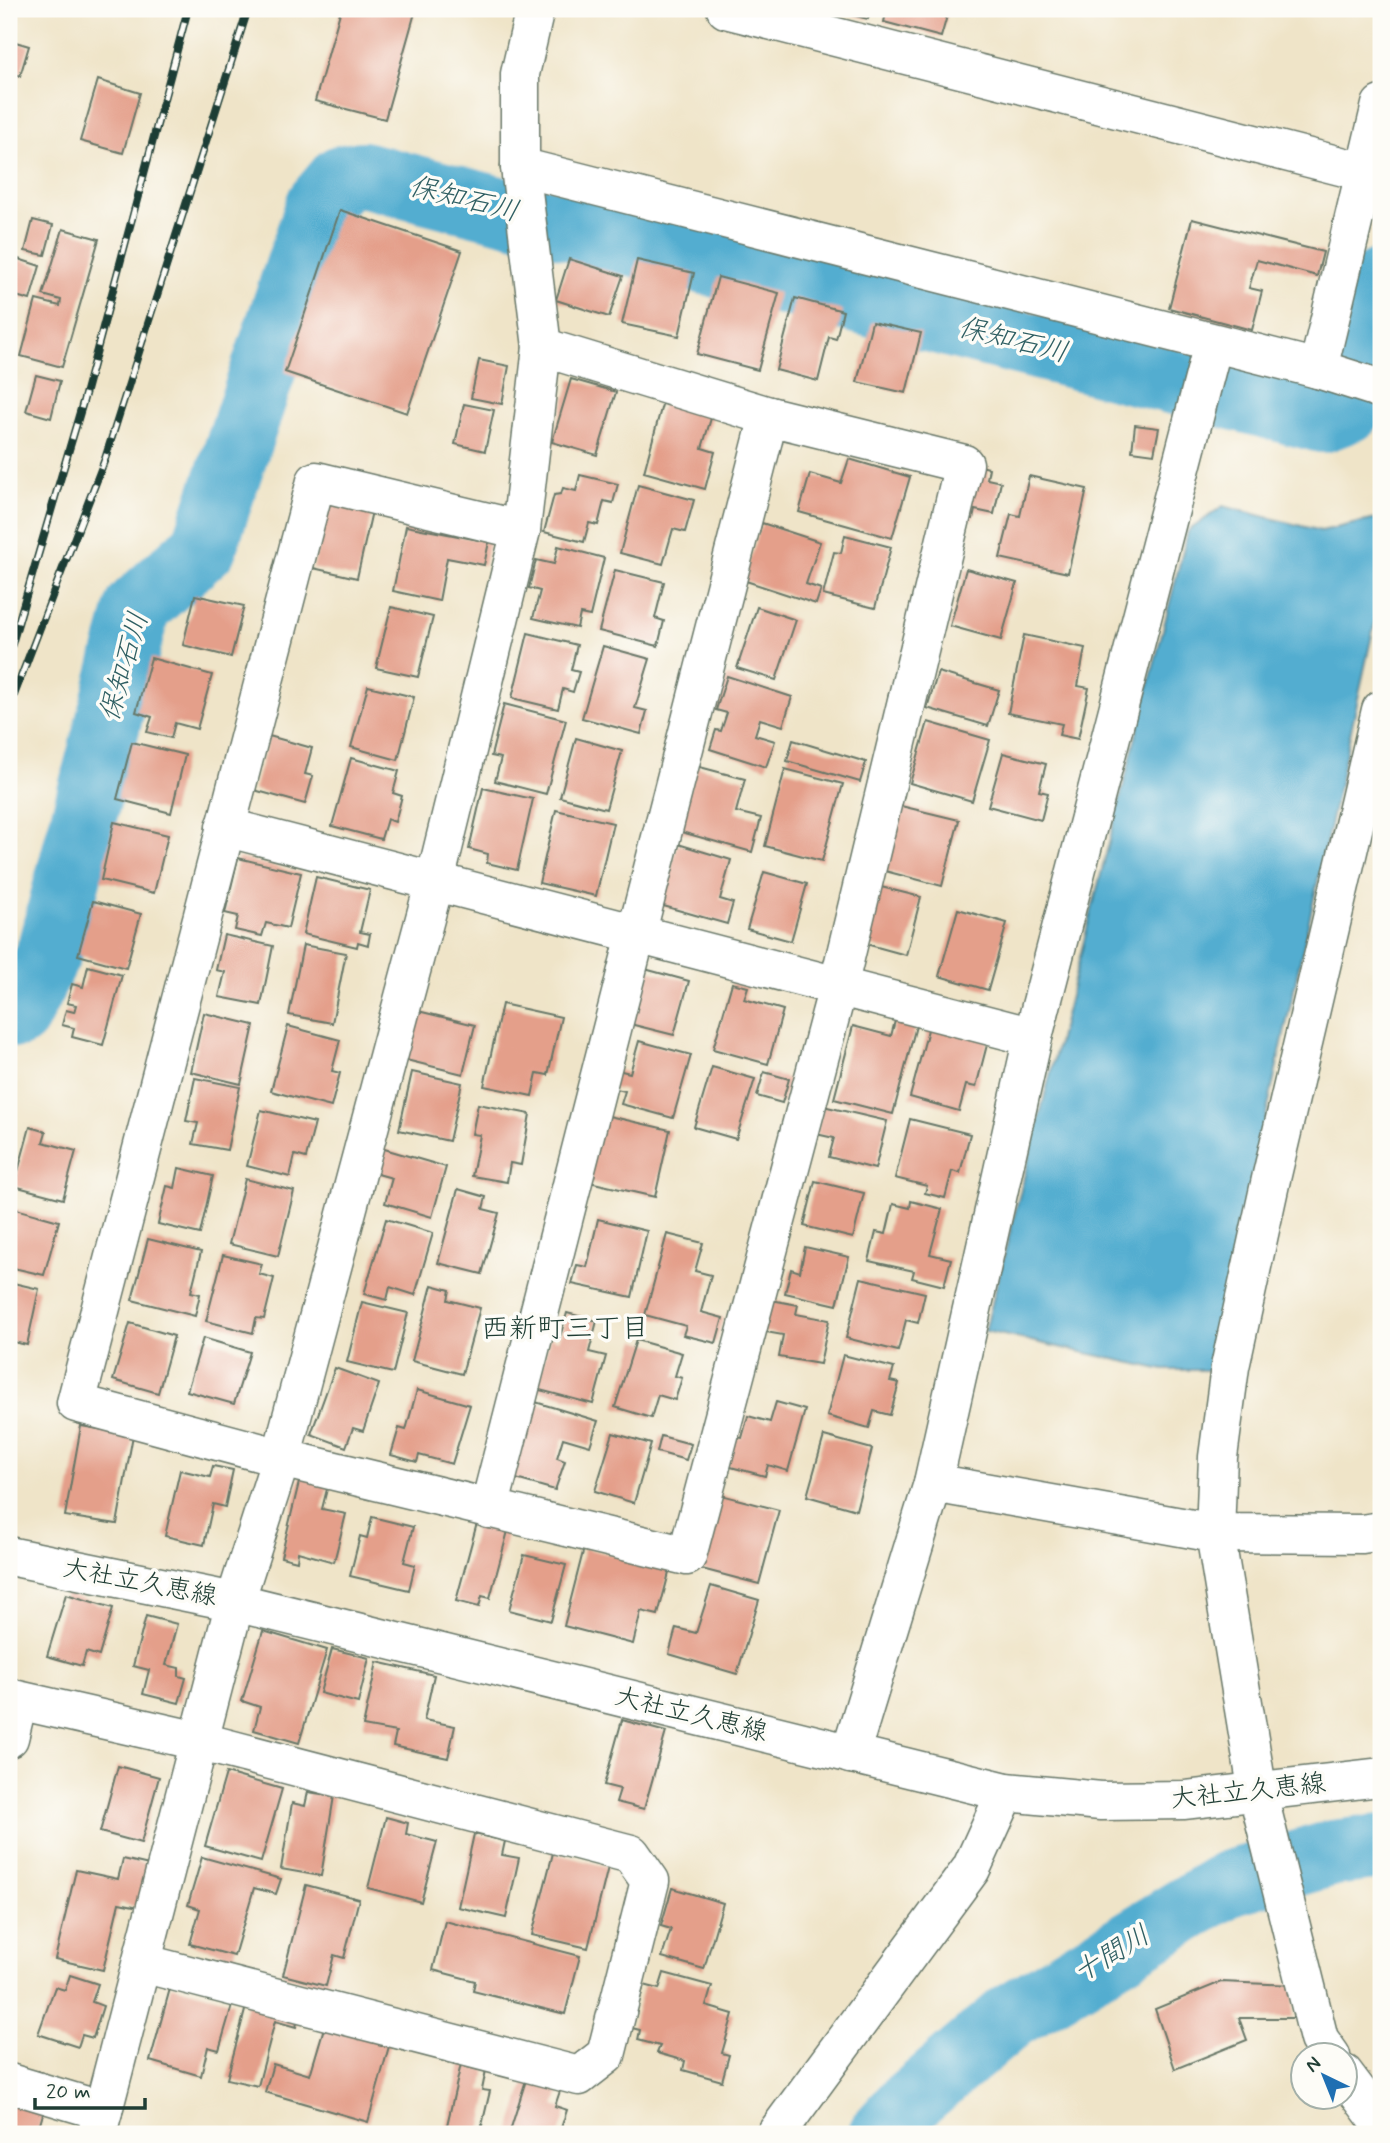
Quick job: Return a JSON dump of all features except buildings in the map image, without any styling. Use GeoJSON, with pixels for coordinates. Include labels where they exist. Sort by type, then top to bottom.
{"type":"FeatureCollection","features":[{"type":"Feature","properties":{"kind":"street"},"geometry":{"type":"LineString","coordinates":[[9,2083],[100,2122],[235,1602],[281,1458],[435,881],[521,530],[542,347],[520,167],[520,74],[535,9]]}},
{"type":"Feature","properties":{"kind":"street"},"geometry":{"type":"LineString","coordinates":[[726,9],[1364,172]]}},
{"type":"Feature","properties":{"kind":"street"},"geometry":{"type":"LineString","coordinates":[[1318,369],[1381,105]]}},
{"type":"Feature","properties":{"kind":"street"},"geometry":{"type":"LineString","coordinates":[[520,167],[1318,369],[1381,389]]}},
{"type":"Feature","properties":{"kind":"street"},"geometry":{"type":"LineString","coordinates":[[850,1754],[933,1483],[1033,1037],[1213,344]]}},
{"type":"Feature","properties":{"kind":"street"},"geometry":{"type":"LineString","coordinates":[[521,530],[316,481],[76,1404],[281,1458],[687,1556],[838,987],[964,464],[769,416],[542,347]]}},
{"type":"Feature","properties":{"kind":"street"},"geometry":{"type":"LineString","coordinates":[[489,1509],[769,416]]}},
{"type":"Feature","properties":{"kind":"street"},"geometry":{"type":"LineString","coordinates":[[1321,2042],[1258,1794],[1215,1533],[1217,1457],[1230,1367],[1381,710]]}},
{"type":"Feature","properties":{"kind":"street"},"geometry":{"type":"LineString","coordinates":[[225,827],[1033,1037]]}},
{"type":"Feature","properties":{"kind":"street"},"geometry":{"type":"LineString","coordinates":[[933,1483],[1215,1533],[1362,1534],[1381,1531]]}},
{"type":"Feature","properties":{"kind":"street","name":"大社立久恵線"},"geometry":{"type":"LineString","coordinates":[[9,1556],[235,1602],[1006,1792],[1101,1801],[1185,1800],[1258,1794],[1381,1777]]}},
{"type":"Feature","properties":{"kind":"street"},"geometry":{"type":"LineString","coordinates":[[9,1738],[13,1699],[198,1741],[631,1854],[650,1881],[606,2055],[579,2076],[142,1963]]}},
{"type":"Feature","properties":{"kind":"street"},"geometry":{"type":"LineString","coordinates":[[776,2134],[971,1869],[1006,1792]]}},
{"type":"Feature","properties":{"kind":"street"},"geometry":{"type":"LineString","coordinates":[[1358,2092],[1381,2123]]}},
{"type":"Feature","properties":{"kind":"water"},"geometry":{"type":"Polygon","coordinates":[[[1223,506],[1321,531],[1381,518],[1381,594],[1210,1370],[1164,1370],[985,1331],[1188,531],[1223,506]]]}},
{"type":"Feature","properties":{"kind":"waterway","name":"保知石川"},"geometry":{"type":"LineString","coordinates":[[9,1012],[18,1015],[49,952],[138,607],[204,547],[319,204],[341,178],[362,174],[1322,420],[1350,409],[1381,281]]}},
{"type":"Feature","properties":{"kind":"waterway","name":"十間川"},"geometry":{"type":"LineString","coordinates":[[881,2134],[906,2106],[1011,2016],[1229,1883],[1333,1853],[1381,1847]]}},
{"type":"Feature","properties":{"kind":"railway"},"geometry":{"type":"LineString","coordinates":[[9,654],[83,402],[188,9]]}},
{"type":"Feature","properties":{"kind":"railway"},"geometry":{"type":"LineString","coordinates":[[9,708],[105,459],[248,9]]}},
{"type":"Feature","properties":{"kind":"district","name":"西新町三丁目"},"geometry":{"type":"Point","coordinates":[565,1329]}}]}
